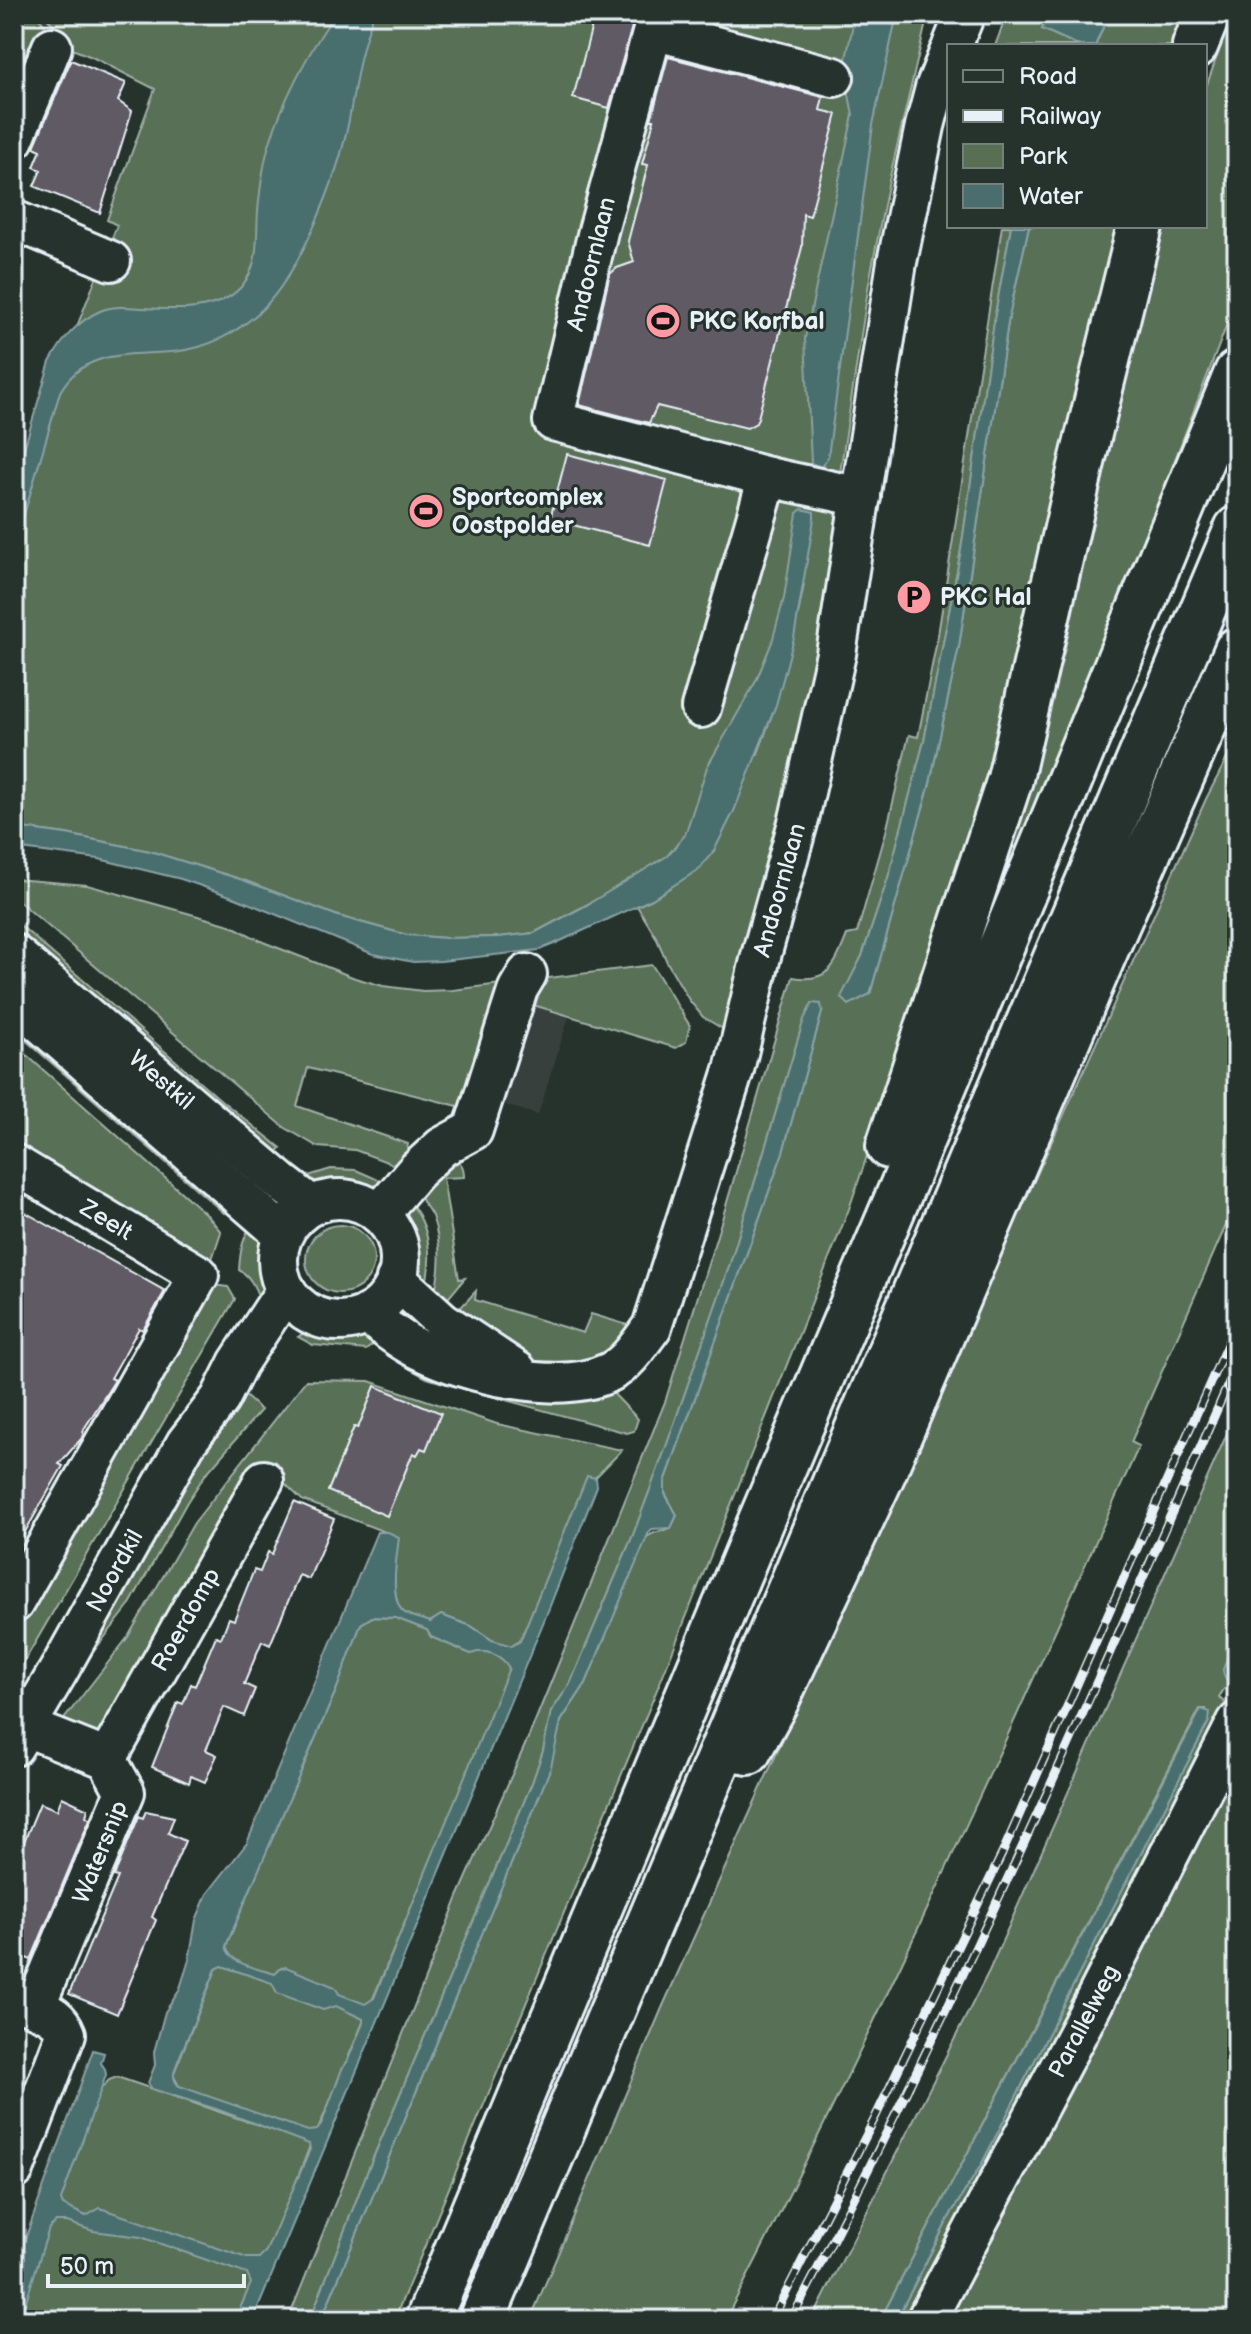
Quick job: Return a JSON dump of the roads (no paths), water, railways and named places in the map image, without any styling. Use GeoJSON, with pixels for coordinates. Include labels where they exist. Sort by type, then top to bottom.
{"type":"FeatureCollection","features":[{"type":"Feature","properties":{"kind":"highway"},"geometry":{"type":"LineString","coordinates":[[1196,44],[1208,14]]}},
{"type":"Feature","properties":{"kind":"highway"},"geometry":{"type":"LineString","coordinates":[[754,1537],[772,1453],[862,1226],[1010,779],[1086,443],[1140,228]]}},
{"type":"Feature","properties":{"kind":"highway"},"geometry":{"type":"LineString","coordinates":[[428,2320],[911,1166],[1237,373]]}},
{"type":"Feature","properties":{"kind":"highway"},"geometry":{"type":"LineString","coordinates":[[482,2320],[1237,529]]}},
{"type":"Feature","properties":{"kind":"highway"},"geometry":{"type":"LineString","coordinates":[[639,1946],[777,1699],[884,1471],[1237,650]]}},
{"type":"Feature","properties":{"kind":"highway"},"geometry":{"type":"LineString","coordinates":[[1165,814],[1237,701]]}},
{"type":"Feature","properties":{"kind":"street"},"geometry":{"type":"LineString","coordinates":[[953,44],[965,14]]}},
{"type":"Feature","properties":{"kind":"street","name":"Andoornlaan"},"geometry":{"type":"LineString","coordinates":[[834,77],[653,30],[598,231],[553,421],[768,477],[861,497]]}},
{"type":"Feature","properties":{"kind":"street"},"geometry":{"type":"LineString","coordinates":[[14,139],[52,47]]}},
{"type":"Feature","properties":{"kind":"street","name":"Andoornlaan"},"geometry":{"type":"LineString","coordinates":[[367,1314],[417,1349],[480,1372],[547,1383],[583,1381],[611,1372],[638,1348],[652,1327],[734,1070],[761,956],[799,819],[836,654],[900,246],[928,113],[947,58]]}},
{"type":"Feature","properties":{"kind":"street"},"geometry":{"type":"LineString","coordinates":[[14,220],[111,261]]}},
{"type":"Feature","properties":{"kind":"street"},"geometry":{"type":"LineString","coordinates":[[701,708],[768,477]]}},
{"type":"Feature","properties":{"kind":"street","name":"Westkil"},"geometry":{"type":"LineString","coordinates":[[14,954],[311,1205]]}},
{"type":"Feature","properties":{"kind":"street"},"geometry":{"type":"LineString","coordinates":[[391,1201],[391,1228],[398,1244],[400,1262],[396,1279],[385,1299],[367,1314],[333,1320],[298,1302],[280,1276],[278,1262],[283,1234],[295,1217],[311,1205],[325,1200],[354,1201],[368,1206],[391,1201],[416,1171],[442,1147],[473,1130],[518,989],[527,974]]}},
{"type":"Feature","properties":{"kind":"street","name":"Westkil"},"geometry":{"type":"LineString","coordinates":[[14,1000],[283,1234]]}},
{"type":"Feature","properties":{"kind":"street","name":"Zeelt"},"geometry":{"type":"LineString","coordinates":[[14,1603],[199,1275],[16,1169]]}},
{"type":"Feature","properties":{"kind":"street"},"geometry":{"type":"LineString","coordinates":[[396,1279],[442,1321],[533,1381]]}},
{"type":"Feature","properties":{"kind":"street","name":"Noordkil"},"geometry":{"type":"LineString","coordinates":[[18,1731],[59,1670],[186,1443],[220,1399],[238,1363],[298,1302]]}},
{"type":"Feature","properties":{"kind":"street","name":"Roerdomp"},"geometry":{"type":"LineString","coordinates":[[107,1759],[264,1480]]}},
{"type":"Feature","properties":{"kind":"street","name":"Parallelweg"},"geometry":{"type":"LineString","coordinates":[[926,2320],[1237,1722]]}},
{"type":"Feature","properties":{"kind":"street"},"geometry":{"type":"LineString","coordinates":[[18,1731],[107,1759]]}},
{"type":"Feature","properties":{"kind":"street","name":"Watersnip"},"geometry":{"type":"LineString","coordinates":[[25,2003],[125,1792],[107,1759]]}},
{"type":"Feature","properties":{"kind":"street"},"geometry":{"type":"LineString","coordinates":[[14,2170],[66,2034],[54,2015],[25,2003]]}},
{"type":"Feature","properties":{"kind":"water"},"geometry":{"type":"Polygon","coordinates":[[[335,14],[374,14],[361,54],[336,169],[315,225],[288,277],[256,315],[220,339],[180,351],[129,354],[97,360],[71,377],[60,392],[14,549],[14,482],[50,362],[77,326],[105,309],[208,306],[220,302],[241,287],[254,261],[262,178],[275,128],[297,77],[335,14]]]}},
{"type":"Feature","properties":{"kind":"water"},"geometry":{"type":"Polygon","coordinates":[[[855,14],[897,14],[873,125],[828,457],[821,467],[811,463],[805,338],[853,115],[844,69],[855,14]]]}},
{"type":"Feature","properties":{"kind":"water"},"geometry":{"type":"Polygon","coordinates":[[[1046,14],[1078,14],[1104,25],[1096,44],[1076,44],[1042,29],[1046,14]]]}},
{"type":"Feature","properties":{"kind":"water"},"geometry":{"type":"Polygon","coordinates":[[[1011,228],[1029,228],[1009,316],[959,646],[930,783],[870,994],[849,1005],[841,997],[862,956],[888,878],[924,741],[961,550],[1011,228]]]}},
{"type":"Feature","properties":{"kind":"water"},"geometry":{"type":"Polygon","coordinates":[[[802,509],[814,512],[814,519],[794,638],[776,705],[734,811],[714,851],[698,870],[652,899],[554,944],[539,950],[413,962],[373,954],[181,879],[99,859],[14,848],[14,827],[150,851],[243,880],[338,916],[407,935],[446,938],[534,933],[667,856],[685,835],[707,767],[756,681],[772,642],[784,598],[797,513],[802,509]]]}},
{"type":"Feature","properties":{"kind":"water"},"geometry":{"type":"Polygon","coordinates":[[[812,1003],[821,1004],[822,1012],[783,1152],[665,1482],[665,1494],[677,1515],[671,1528],[652,1529],[649,1532],[586,1683],[561,1721],[551,1767],[321,2320],[310,2320],[368,2170],[532,1783],[551,1712],[570,1684],[633,1535],[729,1267],[804,1019],[812,1003]]]}},
{"type":"Feature","properties":{"kind":"water"},"geometry":{"type":"Polygon","coordinates":[[[587,1476],[596,1478],[597,1486],[546,1616],[253,2320],[235,2320],[251,2283],[247,2274],[141,2237],[93,2231],[67,2222],[56,2222],[49,2228],[20,2320],[14,2320],[14,2270],[93,2050],[104,2053],[101,2063],[106,2075],[61,2200],[63,2205],[86,2216],[100,2208],[247,2258],[259,2258],[266,2251],[306,2159],[309,2144],[152,2089],[148,2083],[155,2065],[154,2052],[165,2012],[179,1991],[189,1960],[196,1920],[207,1894],[247,1843],[377,1532],[388,1532],[399,1537],[395,1589],[405,1613],[430,1622],[441,1615],[471,1626],[492,1640],[512,1646],[520,1641],[587,1476]],[[372,1617],[361,1624],[337,1688],[226,1946],[233,1957],[246,1965],[275,1974],[286,1967],[335,1987],[339,1994],[365,2004],[374,1998],[509,1668],[493,1654],[471,1654],[431,1637],[427,1630],[396,1618],[372,1617]],[[222,1966],[216,1969],[177,2065],[174,2074],[176,2083],[308,2131],[317,2130],[363,2019],[336,2006],[323,2010],[277,1993],[272,1983],[222,1966]]]}},
{"type":"Feature","properties":{"kind":"water"},"geometry":{"type":"Polygon","coordinates":[[[1237,1632],[1237,1670],[1227,1680],[1223,1670],[1237,1632]]]}},
{"type":"Feature","properties":{"kind":"water"},"geometry":{"type":"Polygon","coordinates":[[[1201,1709],[1210,1712],[1209,1721],[981,2165],[952,2212],[896,2320],[880,2320],[1201,1709]]]}},
{"type":"Feature","properties":{"kind":"railway"},"geometry":{"type":"LineString","coordinates":[[772,2320],[875,2118],[1002,1854],[1237,1322]]}},
{"type":"Feature","properties":{"kind":"railway"},"geometry":{"type":"LineString","coordinates":[[791,2320],[967,1966],[1237,1364]]}},
{"type":"Feature","properties":{"kind":"place","name":"PKC Korfbal"},"geometry":{"type":"Point","coordinates":[663,321]}},
{"type":"Feature","properties":{"kind":"place","name":"Sportcomplex Oostpolder"},"geometry":{"type":"Point","coordinates":[426,511]}},
{"type":"Feature","properties":{"kind":"place","name":"PKC Hal"},"geometry":{"type":"Point","coordinates":[914,597]}}]}
